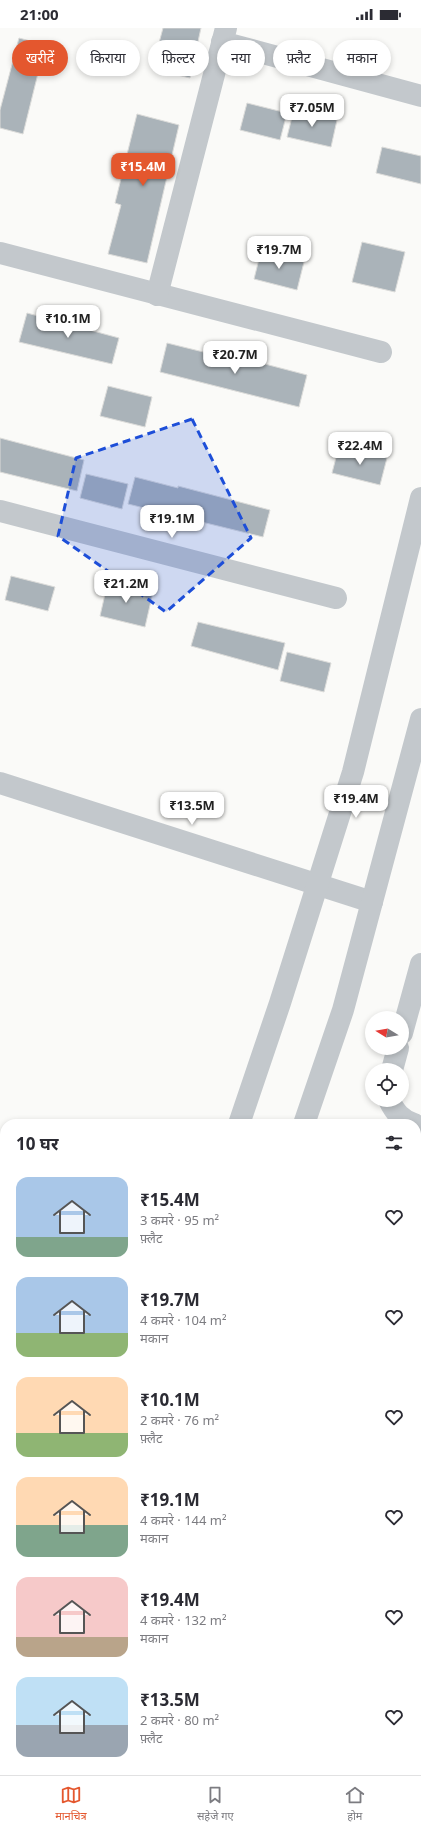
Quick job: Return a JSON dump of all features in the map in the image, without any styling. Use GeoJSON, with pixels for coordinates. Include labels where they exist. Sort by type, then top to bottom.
{"type":"FeatureCollection","features":[{"type":"Feature","properties":{"kind":"street"},"geometry":{"type":"LineString","coordinates":[[156,295],[224,35],[421,96]]}},
{"type":"Feature","properties":{"kind":"street"},"geometry":{"type":"LineString","coordinates":[[0,253],[156,295],[381,352]]}},
{"type":"Feature","properties":{"kind":"street"},"geometry":{"type":"LineString","coordinates":[[241,1119],[318,884],[353,772],[421,498]]}},
{"type":"Feature","properties":{"kind":"street"},"geometry":{"type":"LineString","coordinates":[[0,511],[336,598]]}},
{"type":"Feature","properties":{"kind":"street"},"geometry":{"type":"LineString","coordinates":[[306,1119],[343,1010],[421,719]]}},
{"type":"Feature","properties":{"kind":"street"},"geometry":{"type":"LineString","coordinates":[[0,783],[372,902]]}},
{"type":"Feature","properties":{"kind":"street"},"geometry":{"type":"LineString","coordinates":[[408,1011],[421,964]]}},
{"type":"Feature","properties":{"kind":"street"},"geometry":{"type":"LineString","coordinates":[[392,1107],[394,1111],[404,1119]]}},
{"type":"Feature","properties":{"kind":"highlighted area"},"geometry":{"type":"Polygon","coordinates":[[[192,419],[251,538],[166,612],[58,536],[76,458],[192,419]]]}},
{"type":"Feature","properties":{"kind":"building"},"geometry":{"type":"Polygon","coordinates":[[[163,28],[201,28],[198,40],[160,40],[163,28]]]}},
{"type":"Feature","properties":{"kind":"building"},"geometry":{"type":"Polygon","coordinates":[[[12,65],[12,76],[37,76],[23,134],[0,128],[0,110],[12,65]]]}},
{"type":"Feature","properties":{"kind":"building"},"geometry":{"type":"Polygon","coordinates":[[[247,103],[287,113],[280,140],[240,130],[247,103]]]}},
{"type":"Feature","properties":{"kind":"building"},"geometry":{"type":"Polygon","coordinates":[[[294,109],[337,120],[331,147],[287,137],[294,109]]]}},
{"type":"Feature","properties":{"kind":"building"},"geometry":{"type":"Polygon","coordinates":[[[137,114],[179,125],[147,263],[108,254],[121,205],[115,203],[137,114]]]}},
{"type":"Feature","properties":{"kind":"building"},"geometry":{"type":"Polygon","coordinates":[[[382,147],[421,156],[421,184],[376,173],[382,147]]]}},
{"type":"Feature","properties":{"kind":"building"},"geometry":{"type":"Polygon","coordinates":[[[362,242],[405,252],[395,292],[352,282],[362,242]]]}},
{"type":"Feature","properties":{"kind":"building"},"geometry":{"type":"Polygon","coordinates":[[[261,251],[304,262],[297,290],[254,279],[261,251]]]}},
{"type":"Feature","properties":{"kind":"building"},"geometry":{"type":"Polygon","coordinates":[[[27,313],[119,338],[112,364],[19,342],[27,313]]]}},
{"type":"Feature","properties":{"kind":"building"},"geometry":{"type":"Polygon","coordinates":[[[167,343],[260,366],[261,363],[307,375],[299,407],[160,372],[167,343]]]}},
{"type":"Feature","properties":{"kind":"building"},"geometry":{"type":"Polygon","coordinates":[[[108,386],[152,397],[145,427],[100,416],[108,386]]]}},
{"type":"Feature","properties":{"kind":"building"},"geometry":{"type":"Polygon","coordinates":[[[0,438],[84,460],[77,491],[0,472],[0,438]]]}},
{"type":"Feature","properties":{"kind":"building"},"geometry":{"type":"Polygon","coordinates":[[[339,446],[387,458],[380,485],[332,473],[339,446]]]}},
{"type":"Feature","properties":{"kind":"building"},"geometry":{"type":"Polygon","coordinates":[[[86,474],[128,484],[122,509],[80,498],[86,474]]]}},
{"type":"Feature","properties":{"kind":"building"},"geometry":{"type":"Polygon","coordinates":[[[135,477],[178,488],[178,486],[270,510],[263,537],[128,504],[135,477]]]}},
{"type":"Feature","properties":{"kind":"building"},"geometry":{"type":"Polygon","coordinates":[[[11,576],[55,587],[48,611],[5,600],[11,576]]]}},
{"type":"Feature","properties":{"kind":"building"},"geometry":{"type":"Polygon","coordinates":[[[108,581],[153,592],[145,627],[100,616],[108,581]]]}},
{"type":"Feature","properties":{"kind":"building"},"geometry":{"type":"Polygon","coordinates":[[[198,622],[285,643],[278,670],[191,646],[198,622]]]}},
{"type":"Feature","properties":{"kind":"building"},"geometry":{"type":"Polygon","coordinates":[[[287,652],[331,663],[324,692],[280,681],[287,652]]]}}]}
